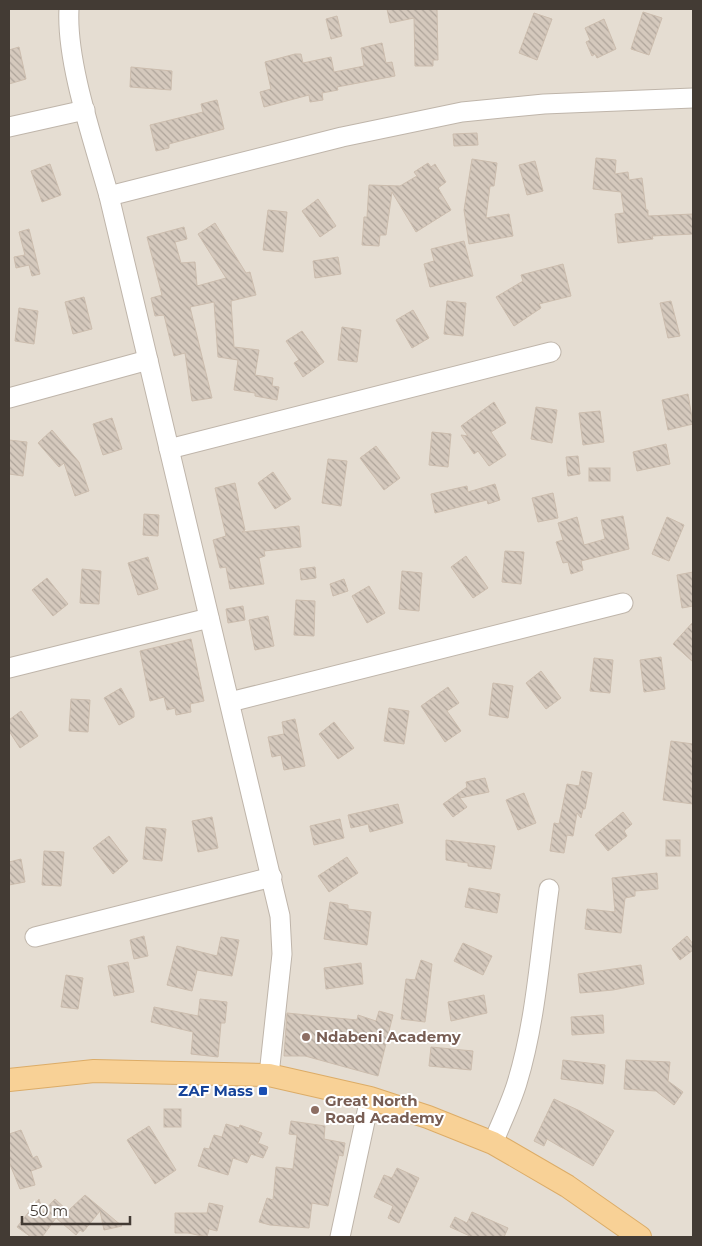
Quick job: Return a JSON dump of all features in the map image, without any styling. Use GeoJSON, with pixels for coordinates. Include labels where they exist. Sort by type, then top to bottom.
{"type":"FeatureCollection","features":[{"type":"Feature","properties":{"kind":"main road"},"geometry":{"type":"LineString","coordinates":[[9,1080],[94,1071],[269,1075],[370,1098],[428,1117],[493,1143],[567,1186],[640,1237]]}},
{"type":"Feature","properties":{"kind":"street"},"geometry":{"type":"LineString","coordinates":[[69,9],[72,48],[85,110],[109,196],[280,916],[282,954],[269,1075]]}},
{"type":"Feature","properties":{"kind":"street"},"geometry":{"type":"LineString","coordinates":[[109,196],[342,137],[462,112],[544,104],[693,98]]}},
{"type":"Feature","properties":{"kind":"street"},"geometry":{"type":"LineString","coordinates":[[9,127],[85,110]]}},
{"type":"Feature","properties":{"kind":"street"},"geometry":{"type":"LineString","coordinates":[[169,449],[551,352]]}},
{"type":"Feature","properties":{"kind":"street"},"geometry":{"type":"LineString","coordinates":[[9,398],[148,360]]}},
{"type":"Feature","properties":{"kind":"street"},"geometry":{"type":"LineString","coordinates":[[230,702],[622,603]]}},
{"type":"Feature","properties":{"kind":"street"},"geometry":{"type":"LineString","coordinates":[[9,668],[209,618]]}},
{"type":"Feature","properties":{"kind":"street"},"geometry":{"type":"LineString","coordinates":[[35,937],[272,877]]}},
{"type":"Feature","properties":{"kind":"street"},"geometry":{"type":"LineString","coordinates":[[493,1143],[517,1083],[523,1057],[549,889]]}},
{"type":"Feature","properties":{"kind":"street"},"geometry":{"type":"LineString","coordinates":[[340,1237],[370,1098]]}},
{"type":"Feature","properties":{"kind":"shaded area"},"geometry":{"type":"Polygon","coordinates":[[[9,9],[693,9],[693,1237],[9,1237],[9,9]]]}},
{"type":"Feature","properties":{"kind":"building"},"geometry":{"type":"Polygon","coordinates":[[[387,9],[437,9],[438,60],[433,60],[433,66],[415,66],[414,18],[390,23],[387,9]]]}},
{"type":"Feature","properties":{"kind":"building"},"geometry":{"type":"Polygon","coordinates":[[[643,12],[662,18],[649,55],[631,49],[643,12]]]}},
{"type":"Feature","properties":{"kind":"building"},"geometry":{"type":"Polygon","coordinates":[[[534,13],[552,19],[537,60],[519,53],[534,13]]]}},
{"type":"Feature","properties":{"kind":"building"},"geometry":{"type":"Polygon","coordinates":[[[337,16],[342,36],[331,39],[326,19],[337,16]]]}},
{"type":"Feature","properties":{"kind":"building"},"geometry":{"type":"Polygon","coordinates":[[[604,19],[616,49],[597,58],[595,54],[592,56],[586,42],[590,40],[585,28],[604,19]]]}},
{"type":"Feature","properties":{"kind":"building"},"geometry":{"type":"Polygon","coordinates":[[[382,43],[386,63],[392,62],[395,76],[337,87],[338,90],[322,93],[323,100],[310,102],[309,95],[264,107],[260,92],[271,89],[265,62],[295,54],[301,54],[303,63],[331,57],[334,72],[364,66],[361,48],[382,43]]]}},
{"type":"Feature","properties":{"kind":"building"},"geometry":{"type":"Polygon","coordinates":[[[19,47],[26,79],[9,84],[9,50],[19,47]]]}},
{"type":"Feature","properties":{"kind":"building"},"geometry":{"type":"Polygon","coordinates":[[[131,67],[172,71],[171,90],[130,87],[131,67]]]}},
{"type":"Feature","properties":{"kind":"building"},"geometry":{"type":"Polygon","coordinates":[[[217,100],[224,129],[169,144],[169,148],[156,151],[150,125],[203,112],[201,104],[217,100]]]}},
{"type":"Feature","properties":{"kind":"building"},"geometry":{"type":"Polygon","coordinates":[[[477,133],[478,145],[454,146],[453,134],[477,133]]]}},
{"type":"Feature","properties":{"kind":"building"},"geometry":{"type":"Polygon","coordinates":[[[596,158],[616,160],[615,174],[628,172],[629,180],[642,178],[648,216],[693,214],[693,234],[652,236],[653,239],[618,243],[615,214],[624,213],[621,192],[593,189],[596,158]]]}},
{"type":"Feature","properties":{"kind":"building"},"geometry":{"type":"Polygon","coordinates":[[[472,159],[497,163],[494,186],[490,186],[486,218],[509,214],[513,236],[469,244],[464,210],[472,159]]]}},
{"type":"Feature","properties":{"kind":"building"},"geometry":{"type":"Polygon","coordinates":[[[535,161],[543,191],[527,195],[519,165],[535,161]]]}},
{"type":"Feature","properties":{"kind":"building"},"geometry":{"type":"Polygon","coordinates":[[[428,163],[431,167],[435,164],[446,182],[438,188],[451,210],[416,232],[392,192],[386,235],[380,235],[379,246],[362,245],[364,217],[367,217],[369,185],[400,186],[417,176],[414,172],[428,163]]]}},
{"type":"Feature","properties":{"kind":"building"},"geometry":{"type":"Polygon","coordinates":[[[50,164],[61,195],[42,202],[31,171],[50,164]]]}},
{"type":"Feature","properties":{"kind":"building"},"geometry":{"type":"Polygon","coordinates":[[[318,199],[336,226],[320,237],[302,211],[318,199]]]}},
{"type":"Feature","properties":{"kind":"building"},"geometry":{"type":"Polygon","coordinates":[[[268,210],[287,212],[283,252],[263,250],[268,210]]]}},
{"type":"Feature","properties":{"kind":"building"},"geometry":{"type":"Polygon","coordinates":[[[215,223],[246,273],[250,272],[256,295],[231,301],[234,347],[259,350],[255,375],[273,378],[272,386],[279,387],[277,400],[255,396],[255,393],[234,390],[238,360],[218,357],[214,302],[190,307],[212,398],[192,401],[185,353],[174,356],[164,315],[155,316],[151,298],[162,295],[147,237],[184,227],[187,239],[175,242],[181,263],[195,262],[197,286],[226,278],[198,234],[215,223]]]}},
{"type":"Feature","properties":{"kind":"building"},"geometry":{"type":"Polygon","coordinates":[[[29,229],[40,274],[32,276],[29,265],[16,268],[14,257],[25,255],[19,232],[29,229]]]}},
{"type":"Feature","properties":{"kind":"building"},"geometry":{"type":"Polygon","coordinates":[[[464,241],[473,276],[430,287],[424,264],[434,261],[431,249],[464,241]]]}},
{"type":"Feature","properties":{"kind":"building"},"geometry":{"type":"Polygon","coordinates":[[[338,257],[341,274],[315,278],[313,261],[338,257]]]}},
{"type":"Feature","properties":{"kind":"building"},"geometry":{"type":"Polygon","coordinates":[[[563,264],[571,296],[539,304],[541,308],[514,326],[496,297],[523,281],[521,275],[563,264]]]}},
{"type":"Feature","properties":{"kind":"building"},"geometry":{"type":"Polygon","coordinates":[[[84,297],[92,329],[73,334],[65,302],[84,297]]]}},
{"type":"Feature","properties":{"kind":"building"},"geometry":{"type":"Polygon","coordinates":[[[447,301],[466,303],[463,336],[444,334],[447,301]]]}},
{"type":"Feature","properties":{"kind":"building"},"geometry":{"type":"Polygon","coordinates":[[[671,301],[680,336],[668,338],[660,303],[671,301]]]}},
{"type":"Feature","properties":{"kind":"building"},"geometry":{"type":"Polygon","coordinates":[[[19,308],[38,311],[34,344],[15,341],[19,308]]]}},
{"type":"Feature","properties":{"kind":"building"},"geometry":{"type":"Polygon","coordinates":[[[413,310],[429,338],[412,348],[396,320],[413,310]]]}},
{"type":"Feature","properties":{"kind":"building"},"geometry":{"type":"Polygon","coordinates":[[[342,327],[361,330],[357,362],[338,360],[342,327]]]}},
{"type":"Feature","properties":{"kind":"building"},"geometry":{"type":"Polygon","coordinates":[[[302,331],[324,362],[303,377],[294,363],[299,360],[286,341],[302,331]]]}},
{"type":"Feature","properties":{"kind":"building"},"geometry":{"type":"Polygon","coordinates":[[[688,394],[693,424],[668,430],[662,400],[688,394]]]}},
{"type":"Feature","properties":{"kind":"building"},"geometry":{"type":"Polygon","coordinates":[[[494,402],[506,423],[491,432],[506,455],[489,466],[478,451],[474,454],[461,435],[468,436],[461,426],[494,402]]]}},
{"type":"Feature","properties":{"kind":"building"},"geometry":{"type":"Polygon","coordinates":[[[536,407],[557,410],[552,443],[531,439],[536,407]]]}},
{"type":"Feature","properties":{"kind":"building"},"geometry":{"type":"Polygon","coordinates":[[[600,411],[604,442],[583,445],[579,413],[600,411]]]}},
{"type":"Feature","properties":{"kind":"building"},"geometry":{"type":"Polygon","coordinates":[[[112,418],[122,449],[103,455],[93,424],[112,418]]]}},
{"type":"Feature","properties":{"kind":"building"},"geometry":{"type":"Polygon","coordinates":[[[52,430],[79,462],[89,491],[75,496],[64,463],[59,467],[38,443],[52,430]]]}},
{"type":"Feature","properties":{"kind":"building"},"geometry":{"type":"Polygon","coordinates":[[[432,432],[451,434],[448,467],[429,465],[432,432]]]}},
{"type":"Feature","properties":{"kind":"building"},"geometry":{"type":"Polygon","coordinates":[[[9,440],[27,442],[23,476],[9,474],[9,440]]]}},
{"type":"Feature","properties":{"kind":"building"},"geometry":{"type":"Polygon","coordinates":[[[666,444],[670,464],[637,471],[633,452],[666,444]]]}},
{"type":"Feature","properties":{"kind":"building"},"geometry":{"type":"Polygon","coordinates":[[[376,446],[400,478],[384,490],[360,458],[376,446]]]}},
{"type":"Feature","properties":{"kind":"building"},"geometry":{"type":"Polygon","coordinates":[[[578,456],[580,474],[568,476],[566,457],[578,456]]]}},
{"type":"Feature","properties":{"kind":"building"},"geometry":{"type":"Polygon","coordinates":[[[328,459],[347,461],[341,506],[322,503],[328,459]]]}},
{"type":"Feature","properties":{"kind":"building"},"geometry":{"type":"Polygon","coordinates":[[[589,468],[610,468],[610,481],[589,481],[589,468]]]}},
{"type":"Feature","properties":{"kind":"building"},"geometry":{"type":"Polygon","coordinates":[[[273,472],[291,499],[275,509],[258,483],[273,472]]]}},
{"type":"Feature","properties":{"kind":"building"},"geometry":{"type":"Polygon","coordinates":[[[235,483],[245,530],[242,532],[299,526],[301,547],[264,551],[265,556],[259,558],[264,584],[230,589],[226,567],[220,568],[213,540],[226,536],[215,488],[235,483]]]}},
{"type":"Feature","properties":{"kind":"building"},"geometry":{"type":"Polygon","coordinates":[[[495,484],[500,500],[488,504],[487,500],[435,513],[431,494],[467,486],[468,492],[495,484]]]}},
{"type":"Feature","properties":{"kind":"building"},"geometry":{"type":"Polygon","coordinates":[[[553,493],[558,518],[538,522],[532,498],[553,493]]]}},
{"type":"Feature","properties":{"kind":"building"},"geometry":{"type":"Polygon","coordinates":[[[144,514],[159,515],[158,536],[143,535],[144,514]]]}},
{"type":"Feature","properties":{"kind":"building"},"geometry":{"type":"Polygon","coordinates":[[[623,516],[629,549],[581,561],[583,570],[571,574],[568,562],[563,563],[556,542],[563,540],[558,523],[577,517],[584,545],[605,539],[601,520],[623,516]]]}},
{"type":"Feature","properties":{"kind":"building"},"geometry":{"type":"Polygon","coordinates":[[[667,517],[684,525],[669,561],[652,554],[667,517]]]}},
{"type":"Feature","properties":{"kind":"building"},"geometry":{"type":"Polygon","coordinates":[[[505,551],[524,552],[521,584],[502,582],[505,551]]]}},
{"type":"Feature","properties":{"kind":"building"},"geometry":{"type":"Polygon","coordinates":[[[466,556],[488,588],[473,598],[451,567],[466,556]]]}},
{"type":"Feature","properties":{"kind":"building"},"geometry":{"type":"Polygon","coordinates":[[[148,557],[158,589],[138,595],[128,563],[148,557]]]}},
{"type":"Feature","properties":{"kind":"building"},"geometry":{"type":"Polygon","coordinates":[[[315,567],[316,578],[301,580],[300,569],[315,567]]]}},
{"type":"Feature","properties":{"kind":"building"},"geometry":{"type":"Polygon","coordinates":[[[82,569],[101,571],[99,604],[80,603],[82,569]]]}},
{"type":"Feature","properties":{"kind":"building"},"geometry":{"type":"Polygon","coordinates":[[[402,571],[422,573],[419,611],[399,609],[402,571]]]}},
{"type":"Feature","properties":{"kind":"building"},"geometry":{"type":"Polygon","coordinates":[[[693,572],[693,606],[682,608],[677,575],[693,572]]]}},
{"type":"Feature","properties":{"kind":"building"},"geometry":{"type":"Polygon","coordinates":[[[47,578],[68,604],[53,616],[32,590],[47,578]]]}},
{"type":"Feature","properties":{"kind":"building"},"geometry":{"type":"Polygon","coordinates":[[[344,579],[348,591],[333,596],[330,584],[344,579]]]}},
{"type":"Feature","properties":{"kind":"building"},"geometry":{"type":"Polygon","coordinates":[[[369,586],[385,613],[367,623],[352,596],[369,586]]]}},
{"type":"Feature","properties":{"kind":"building"},"geometry":{"type":"Polygon","coordinates":[[[296,600],[315,601],[314,636],[294,635],[296,600]]]}},
{"type":"Feature","properties":{"kind":"building"},"geometry":{"type":"Polygon","coordinates":[[[243,606],[245,620],[228,623],[226,609],[243,606]]]}},
{"type":"Feature","properties":{"kind":"building"},"geometry":{"type":"Polygon","coordinates":[[[268,616],[274,646],[255,650],[249,620],[268,616]]]}},
{"type":"Feature","properties":{"kind":"building"},"geometry":{"type":"Polygon","coordinates":[[[693,622],[693,662],[673,644],[693,622]]]}},
{"type":"Feature","properties":{"kind":"building"},"geometry":{"type":"Polygon","coordinates":[[[191,639],[204,701],[190,704],[191,712],[176,715],[175,708],[167,710],[164,697],[150,701],[140,651],[191,639]]]}},
{"type":"Feature","properties":{"kind":"building"},"geometry":{"type":"Polygon","coordinates":[[[661,657],[665,689],[644,692],[640,660],[661,657]]]}},
{"type":"Feature","properties":{"kind":"building"},"geometry":{"type":"Polygon","coordinates":[[[594,658],[613,660],[610,693],[590,691],[594,658]]]}},
{"type":"Feature","properties":{"kind":"building"},"geometry":{"type":"Polygon","coordinates":[[[541,671],[561,698],[546,709],[526,683],[541,671]]]}},
{"type":"Feature","properties":{"kind":"building"},"geometry":{"type":"Polygon","coordinates":[[[493,683],[513,686],[508,718],[489,715],[493,683]]]}},
{"type":"Feature","properties":{"kind":"building"},"geometry":{"type":"Polygon","coordinates":[[[448,687],[459,703],[447,711],[461,731],[445,742],[421,706],[448,687]]]}},
{"type":"Feature","properties":{"kind":"building"},"geometry":{"type":"Polygon","coordinates":[[[121,688],[134,712],[134,717],[119,725],[104,698],[121,688]]]}},
{"type":"Feature","properties":{"kind":"building"},"geometry":{"type":"Polygon","coordinates":[[[71,699],[90,700],[88,732],[69,731],[71,699]]]}},
{"type":"Feature","properties":{"kind":"building"},"geometry":{"type":"Polygon","coordinates":[[[389,708],[409,711],[404,744],[384,741],[389,708]]]}},
{"type":"Feature","properties":{"kind":"building"},"geometry":{"type":"Polygon","coordinates":[[[21,711],[38,736],[20,748],[9,731],[9,720],[21,711]]]}},
{"type":"Feature","properties":{"kind":"building"},"geometry":{"type":"Polygon","coordinates":[[[295,719],[305,766],[284,770],[281,755],[272,757],[268,737],[284,734],[282,722],[295,719]]]}},
{"type":"Feature","properties":{"kind":"building"},"geometry":{"type":"Polygon","coordinates":[[[334,722],[354,748],[338,759],[319,734],[334,722]]]}},
{"type":"Feature","properties":{"kind":"building"},"geometry":{"type":"Polygon","coordinates":[[[671,741],[693,744],[693,804],[663,800],[671,741]]]}},
{"type":"Feature","properties":{"kind":"building"},"geometry":{"type":"Polygon","coordinates":[[[582,771],[592,773],[585,809],[583,809],[581,818],[577,813],[573,836],[567,835],[564,853],[550,851],[554,823],[559,824],[567,784],[579,786],[582,771]]]}},
{"type":"Feature","properties":{"kind":"building"},"geometry":{"type":"Polygon","coordinates":[[[485,778],[489,792],[460,798],[467,807],[453,817],[443,804],[467,787],[466,782],[485,778]]]}},
{"type":"Feature","properties":{"kind":"building"},"geometry":{"type":"Polygon","coordinates":[[[524,793],[536,823],[518,830],[506,800],[524,793]]]}},
{"type":"Feature","properties":{"kind":"building"},"geometry":{"type":"Polygon","coordinates":[[[398,804],[403,823],[370,832],[368,824],[351,828],[348,815],[398,804]]]}},
{"type":"Feature","properties":{"kind":"building"},"geometry":{"type":"Polygon","coordinates":[[[623,812],[632,824],[624,831],[627,836],[608,851],[595,835],[623,812]]]}},
{"type":"Feature","properties":{"kind":"building"},"geometry":{"type":"Polygon","coordinates":[[[212,817],[218,848],[198,852],[192,821],[212,817]]]}},
{"type":"Feature","properties":{"kind":"building"},"geometry":{"type":"Polygon","coordinates":[[[340,819],[344,838],[314,845],[310,826],[340,819]]]}},
{"type":"Feature","properties":{"kind":"building"},"geometry":{"type":"Polygon","coordinates":[[[146,827],[166,829],[162,861],[143,859],[146,827]]]}},
{"type":"Feature","properties":{"kind":"building"},"geometry":{"type":"Polygon","coordinates":[[[109,836],[128,861],[113,874],[93,848],[109,836]]]}},
{"type":"Feature","properties":{"kind":"building"},"geometry":{"type":"Polygon","coordinates":[[[446,840],[495,846],[491,869],[468,866],[468,863],[446,860],[446,840]]]}},
{"type":"Feature","properties":{"kind":"building"},"geometry":{"type":"Polygon","coordinates":[[[666,840],[680,840],[680,856],[666,856],[666,840]]]}},
{"type":"Feature","properties":{"kind":"building"},"geometry":{"type":"Polygon","coordinates":[[[44,851],[64,852],[61,886],[42,885],[44,851]]]}},
{"type":"Feature","properties":{"kind":"building"},"geometry":{"type":"Polygon","coordinates":[[[347,857],[358,873],[329,892],[318,876],[347,857]]]}},
{"type":"Feature","properties":{"kind":"building"},"geometry":{"type":"Polygon","coordinates":[[[21,859],[25,882],[9,885],[9,862],[21,859]]]}},
{"type":"Feature","properties":{"kind":"building"},"geometry":{"type":"Polygon","coordinates":[[[657,873],[658,889],[635,891],[635,896],[625,898],[621,933],[585,929],[587,909],[615,912],[612,878],[657,873]]]}},
{"type":"Feature","properties":{"kind":"building"},"geometry":{"type":"Polygon","coordinates":[[[469,888],[500,894],[497,913],[465,907],[469,888]]]}},
{"type":"Feature","properties":{"kind":"building"},"geometry":{"type":"Polygon","coordinates":[[[330,902],[348,905],[348,909],[371,912],[367,945],[324,939],[330,902]]]}},
{"type":"Feature","properties":{"kind":"building"},"geometry":{"type":"Polygon","coordinates":[[[144,936],[148,956],[134,959],[130,940],[144,936]]]}},
{"type":"Feature","properties":{"kind":"building"},"geometry":{"type":"Polygon","coordinates":[[[687,936],[693,944],[693,950],[680,960],[672,949],[687,936]]]}},
{"type":"Feature","properties":{"kind":"building"},"geometry":{"type":"Polygon","coordinates":[[[221,937],[239,940],[232,976],[197,970],[192,991],[167,985],[177,946],[217,956],[221,937]]]}},
{"type":"Feature","properties":{"kind":"building"},"geometry":{"type":"Polygon","coordinates":[[[463,943],[492,956],[483,975],[454,961],[463,943]]]}},
{"type":"Feature","properties":{"kind":"building"},"geometry":{"type":"Polygon","coordinates":[[[421,960],[432,964],[425,1022],[401,1019],[406,979],[415,980],[421,960]]]}},
{"type":"Feature","properties":{"kind":"building"},"geometry":{"type":"Polygon","coordinates":[[[128,962],[134,992],[114,996],[108,966],[128,962]]]}},
{"type":"Feature","properties":{"kind":"building"},"geometry":{"type":"Polygon","coordinates":[[[361,963],[363,984],[326,989],[324,968],[361,963]]]}},
{"type":"Feature","properties":{"kind":"building"},"geometry":{"type":"Polygon","coordinates":[[[641,965],[644,984],[613,990],[580,993],[578,974],[641,965]]]}},
{"type":"Feature","properties":{"kind":"building"},"geometry":{"type":"Polygon","coordinates":[[[66,975],[83,978],[78,1009],[61,1007],[66,975]]]}},
{"type":"Feature","properties":{"kind":"building"},"geometry":{"type":"Polygon","coordinates":[[[484,995],[487,1013],[451,1021],[448,1002],[484,995]]]}},
{"type":"Feature","properties":{"kind":"building"},"geometry":{"type":"Polygon","coordinates":[[[200,999],[227,1002],[225,1023],[221,1023],[218,1057],[191,1054],[193,1032],[151,1022],[154,1007],[198,1016],[200,999]]]}},
{"type":"Feature","properties":{"kind":"building"},"geometry":{"type":"Polygon","coordinates":[[[379,1011],[393,1015],[378,1076],[305,1056],[284,1056],[287,1013],[357,1020],[358,1015],[376,1021],[379,1011]]]}},
{"type":"Feature","properties":{"kind":"building"},"geometry":{"type":"Polygon","coordinates":[[[603,1015],[604,1033],[572,1035],[571,1017],[603,1015]]]}},
{"type":"Feature","properties":{"kind":"building"},"geometry":{"type":"Polygon","coordinates":[[[431,1047],[473,1051],[471,1070],[429,1066],[431,1047]]]}},
{"type":"Feature","properties":{"kind":"building"},"geometry":{"type":"Polygon","coordinates":[[[563,1060],[605,1065],[603,1084],[561,1079],[563,1060]]]}},
{"type":"Feature","properties":{"kind":"building"},"geometry":{"type":"Polygon","coordinates":[[[626,1060],[670,1062],[668,1081],[683,1092],[674,1105],[656,1091],[624,1089],[626,1060]]]}},
{"type":"Feature","properties":{"kind":"building"},"geometry":{"type":"Polygon","coordinates":[[[554,1099],[580,1111],[614,1131],[593,1166],[547,1139],[544,1146],[534,1141],[554,1099]]]}},
{"type":"Feature","properties":{"kind":"building"},"geometry":{"type":"Polygon","coordinates":[[[164,1109],[181,1109],[181,1127],[164,1127],[164,1109]]]}},
{"type":"Feature","properties":{"kind":"building"},"geometry":{"type":"Polygon","coordinates":[[[291,1121],[325,1126],[324,1139],[345,1143],[343,1156],[339,1155],[328,1206],[312,1203],[309,1228],[270,1225],[259,1222],[267,1198],[273,1200],[276,1167],[293,1169],[297,1135],[289,1134],[291,1121]]]}},
{"type":"Feature","properties":{"kind":"building"},"geometry":{"type":"Polygon","coordinates":[[[226,1124],[239,1128],[240,1125],[262,1133],[258,1143],[268,1147],[263,1158],[251,1154],[247,1163],[233,1158],[228,1175],[198,1166],[204,1148],[209,1149],[214,1135],[222,1137],[226,1124]]]}},
{"type":"Feature","properties":{"kind":"building"},"geometry":{"type":"Polygon","coordinates":[[[149,1126],[176,1170],[155,1184],[127,1140],[149,1126]]]}},
{"type":"Feature","properties":{"kind":"building"},"geometry":{"type":"Polygon","coordinates":[[[21,1130],[33,1158],[37,1156],[42,1167],[31,1171],[35,1185],[20,1189],[9,1162],[9,1134],[21,1130]]]}},
{"type":"Feature","properties":{"kind":"building"},"geometry":{"type":"Polygon","coordinates":[[[397,1168],[419,1178],[399,1223],[388,1218],[393,1206],[374,1197],[384,1175],[392,1178],[397,1168]]]}},
{"type":"Feature","properties":{"kind":"building"},"geometry":{"type":"Polygon","coordinates":[[[85,1195],[122,1226],[104,1230],[100,1211],[83,1232],[80,1230],[76,1235],[56,1218],[42,1237],[31,1237],[17,1227],[39,1199],[43,1212],[55,1199],[68,1211],[85,1195]]]}},
{"type":"Feature","properties":{"kind":"building"},"geometry":{"type":"Polygon","coordinates":[[[209,1203],[223,1206],[217,1231],[209,1229],[207,1237],[188,1233],[175,1233],[175,1213],[207,1213],[209,1203]]]}},
{"type":"Feature","properties":{"kind":"building"},"geometry":{"type":"Polygon","coordinates":[[[472,1212],[508,1228],[504,1237],[472,1237],[450,1227],[455,1217],[467,1223],[472,1212]]]}},
{"type":"Feature","properties":{"kind":"place","name":"Ndabeni Academy"},"geometry":{"type":"Point","coordinates":[306,1037]}},
{"type":"Feature","properties":{"kind":"place","name":"ZAF Mass"},"geometry":{"type":"Point","coordinates":[263,1091]}},
{"type":"Feature","properties":{"kind":"place","name":"Great North Road Academy"},"geometry":{"type":"Point","coordinates":[315,1110]}}]}
